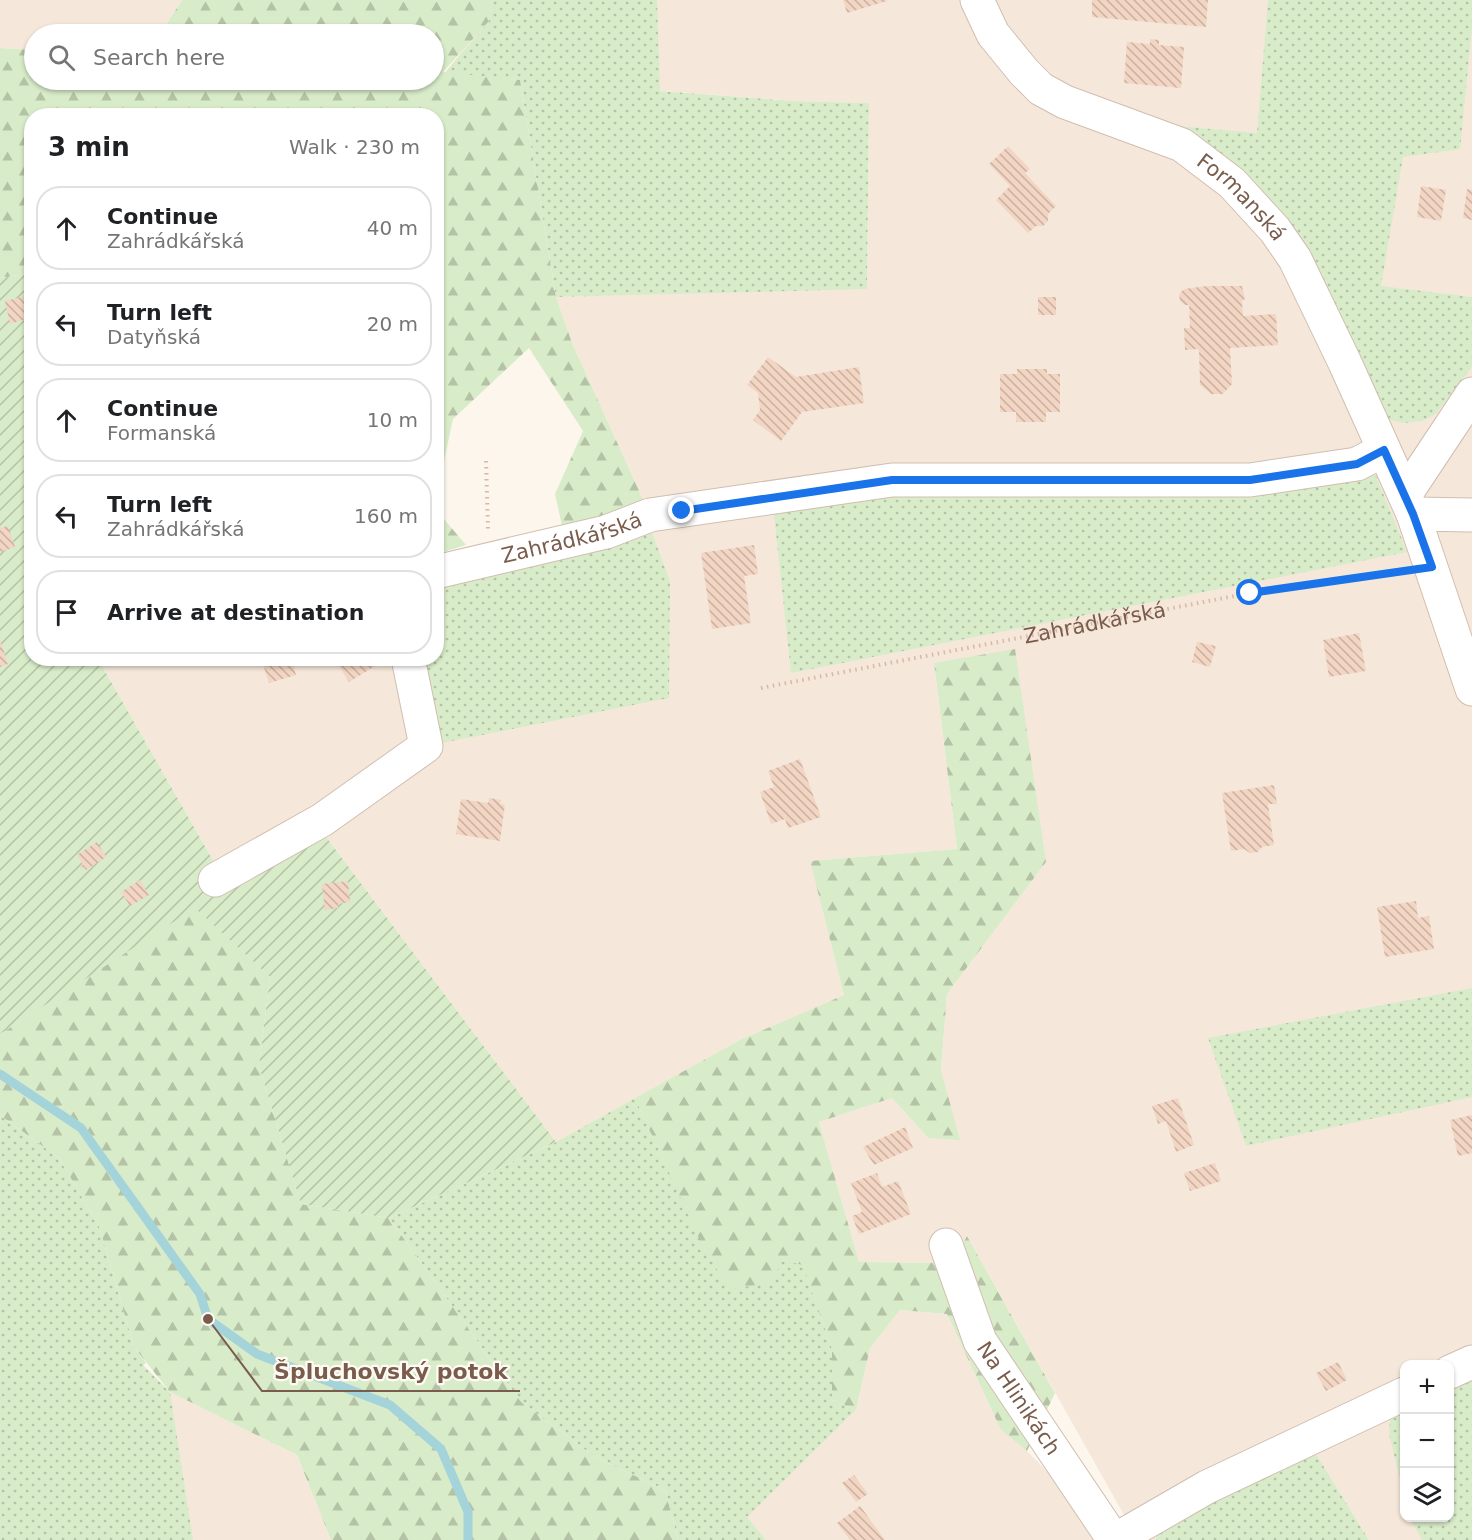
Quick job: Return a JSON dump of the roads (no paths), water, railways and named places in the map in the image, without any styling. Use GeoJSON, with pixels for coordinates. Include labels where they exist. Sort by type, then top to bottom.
{"type":"FeatureCollection","features":[{"type":"Feature","properties":{"kind":"street","name":"Formanská"},"geometry":{"type":"LineString","coordinates":[[976,0],[993,34],[1041,89],[1065,102],[1182,145],[1232,183],[1275,231],[1295,259],[1409,504],[1472,689]]}},
{"type":"Feature","properties":{"kind":"street"},"geometry":{"type":"LineString","coordinates":[[1472,394],[1409,504],[1472,515]]}},
{"type":"Feature","properties":{"kind":"street","name":"Zahrádkářská"},"geometry":{"type":"LineString","coordinates":[[444,570],[606,532],[650,515],[892,480],[1250,480],[1357,464],[1384,450]]}},
{"type":"Feature","properties":{"kind":"street"},"geometry":{"type":"LineString","coordinates":[[215,880],[322,820],[426,746],[410,666]]}},
{"type":"Feature","properties":{"kind":"street","name":"Na Hlinikách"},"geometry":{"type":"LineString","coordinates":[[945,1245],[980,1341],[1115,1540],[1207,1487],[1400,1396]]}},
{"type":"Feature","properties":{"kind":"street"},"geometry":{"type":"LineString","coordinates":[[1454,1370],[1472,1362]]}},
{"type":"Feature","properties":{"kind":"waterway"},"geometry":{"type":"LineString","coordinates":[[0,1074],[81,1128],[200,1294],[208,1319],[257,1354],[390,1405],[441,1449],[468,1512],[468,1540]]}},
{"type":"Feature","properties":{"kind":"place","name":"Špluchovský potok"},"geometry":{"type":"Point","coordinates":[208,1319]}}]}
